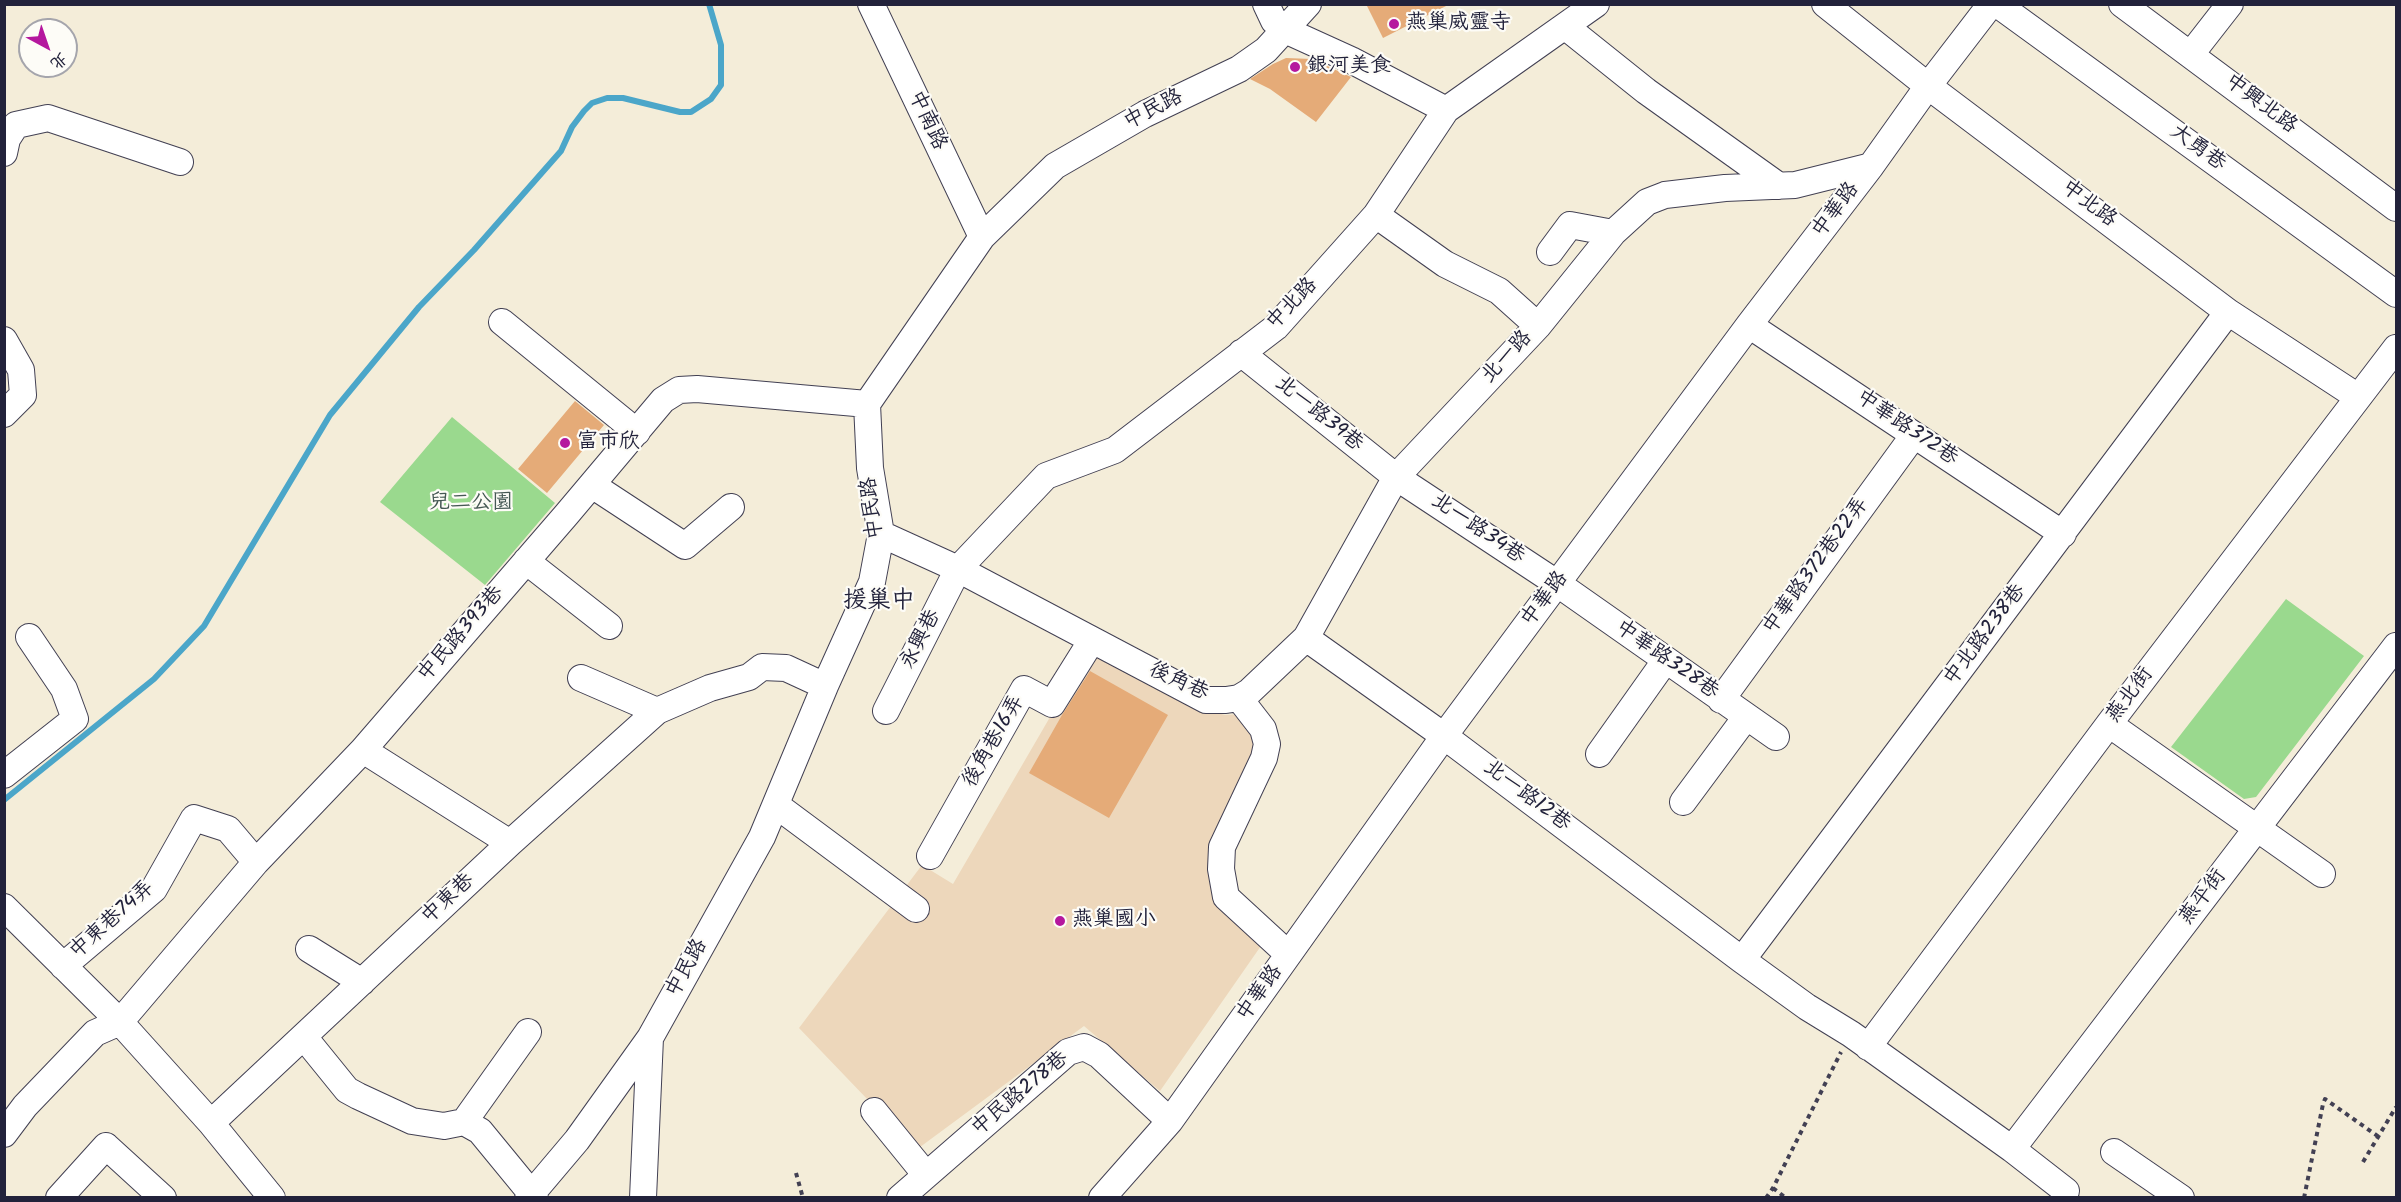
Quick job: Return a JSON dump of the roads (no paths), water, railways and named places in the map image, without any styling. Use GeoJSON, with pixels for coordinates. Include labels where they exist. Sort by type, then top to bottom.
{"type":"FeatureCollection","features":[{"type":"Feature","properties":{"kind":"street","name":"中南路"},"geometry":{"type":"LineString","coordinates":[[870,4],[982,237]]}},
{"type":"Feature","properties":{"kind":"street"},"geometry":{"type":"LineString","coordinates":[[1266,4],[1274,21],[1285,30],[1351,60],[1446,111]]}},
{"type":"Feature","properties":{"kind":"street","name":"中民路"},"geometry":{"type":"LineString","coordinates":[[532,1196],[577,1140],[650,1038],[762,837],[825,686],[872,582],[881,534],[870,468],[867,404],[982,237],[1055,166],[1145,114],[1239,69],[1266,50],[1308,4]]}},
{"type":"Feature","properties":{"kind":"street","name":"中北路"},"geometry":{"type":"LineString","coordinates":[[1825,4],[1928,86],[2228,312],[2358,397]]}},
{"type":"Feature","properties":{"kind":"street","name":"中華路"},"geometry":{"type":"LineString","coordinates":[[1102,1197],[1170,1121],[1444,736],[1991,4]]}},
{"type":"Feature","properties":{"kind":"street","name":"大勇巷"},"geometry":{"type":"LineString","coordinates":[[1997,4],[2397,294]]}},
{"type":"Feature","properties":{"kind":"street","name":"中興北路"},"geometry":{"type":"LineString","coordinates":[[2122,4],[2397,208]]}},
{"type":"Feature","properties":{"kind":"street"},"geometry":{"type":"LineString","coordinates":[[2191,54],[2230,4]]}},
{"type":"Feature","properties":{"kind":"street","name":"中北路"},"geometry":{"type":"LineString","coordinates":[[958,569],[1046,476],[1115,450],[1276,327],[1376,214],[1446,111],[1566,27],[1590,6]]}},
{"type":"Feature","properties":{"kind":"street"},"geometry":{"type":"LineString","coordinates":[[1566,27],[1646,91],[1779,186]]}},
{"type":"Feature","properties":{"kind":"street"},"geometry":{"type":"LineString","coordinates":[[4,153],[7,139],[16,125],[48,118],[180,162]]}},
{"type":"Feature","properties":{"kind":"street","name":"北一路"},"geometry":{"type":"LineString","coordinates":[[1239,698],[1249,692],[1306,638],[1396,477],[1538,326],[1612,233],[1647,202],[1665,195],[1725,188],[1795,185],[1871,166]]}},
{"type":"Feature","properties":{"kind":"street"},"geometry":{"type":"LineString","coordinates":[[1376,214],[1445,264],[1499,291],[1538,326]]}},
{"type":"Feature","properties":{"kind":"street"},"geometry":{"type":"LineString","coordinates":[[1550,252],[1570,225],[1612,233]]}},
{"type":"Feature","properties":{"kind":"street","name":"中北路238巷"},"geometry":{"type":"LineString","coordinates":[[1742,960],[2228,312]]}},
{"type":"Feature","properties":{"kind":"street"},"geometry":{"type":"LineString","coordinates":[[502,322],[636,432]]}},
{"type":"Feature","properties":{"kind":"street","name":"中華路372巷"},"geometry":{"type":"LineString","coordinates":[[1749,325],[2063,534]]}},
{"type":"Feature","properties":{"kind":"street"},"geometry":{"type":"LineString","coordinates":[[4,340],[21,370],[23,395],[4,414]]}},
{"type":"Feature","properties":{"kind":"street","name":"燕北街"},"geometry":{"type":"LineString","coordinates":[[1859,1040],[2109,724],[2397,348]]}},
{"type":"Feature","properties":{"kind":"street","name":"北一路39巷"},"geometry":{"type":"LineString","coordinates":[[1241,353],[1396,477]]}},
{"type":"Feature","properties":{"kind":"street","name":"中民路393巷"},"geometry":{"type":"LineString","coordinates":[[120,1022],[255,862],[363,750],[663,400],[679,390],[697,389],[867,404]]}},
{"type":"Feature","properties":{"kind":"street","name":"中華路372巷22弄"},"geometry":{"type":"LineString","coordinates":[[1721,700],[1914,435]]}},
{"type":"Feature","properties":{"kind":"street","name":"北一路34巷"},"geometry":{"type":"LineString","coordinates":[[1396,477],[1558,584]]}},
{"type":"Feature","properties":{"kind":"street"},"geometry":{"type":"LineString","coordinates":[[592,485],[685,546],[731,507]]}},
{"type":"Feature","properties":{"kind":"street","name":"後角巷"},"geometry":{"type":"LineString","coordinates":[[881,534],[958,569],[1206,700],[1239,698],[1263,729],[1267,744],[1264,758],[1222,847],[1221,869],[1226,897],[1288,954]]}},
{"type":"Feature","properties":{"kind":"street"},"geometry":{"type":"LineString","coordinates":[[526,561],[609,626]]}},
{"type":"Feature","properties":{"kind":"street","name":"永興巷"},"geometry":{"type":"LineString","coordinates":[[886,711],[958,569]]}},
{"type":"Feature","properties":{"kind":"street","name":"中華路328巷"},"geometry":{"type":"LineString","coordinates":[[1558,584],[1776,737]]}},
{"type":"Feature","properties":{"kind":"street"},"geometry":{"type":"LineString","coordinates":[[4,776],[75,719],[64,689],[29,637]]}},
{"type":"Feature","properties":{"kind":"street","name":"北一路12巷"},"geometry":{"type":"LineString","coordinates":[[1306,638],[1444,736],[1742,960],[2012,1149],[2066,1191]]}},
{"type":"Feature","properties":{"kind":"street","name":"後角巷16弄"},"geometry":{"type":"LineString","coordinates":[[930,856],[1024,689],[1052,704],[1092,640]]}},
{"type":"Feature","properties":{"kind":"street","name":"燕平街"},"geometry":{"type":"LineString","coordinates":[[2012,1149],[2397,646]]}},
{"type":"Feature","properties":{"kind":"street"},"geometry":{"type":"LineString","coordinates":[[1599,754],[1665,661]]}},
{"type":"Feature","properties":{"kind":"street","name":"中東巷"},"geometry":{"type":"LineString","coordinates":[[211,1123],[510,843],[657,711],[710,688],[749,677],[762,667],[786,668],[825,686]]}},
{"type":"Feature","properties":{"kind":"street"},"geometry":{"type":"LineString","coordinates":[[581,678],[657,711]]}},
{"type":"Feature","properties":{"kind":"street"},"geometry":{"type":"LineString","coordinates":[[1683,802],[1746,717]]}},
{"type":"Feature","properties":{"kind":"street"},"geometry":{"type":"LineString","coordinates":[[2109,724],[2322,874]]}},
{"type":"Feature","properties":{"kind":"street"},"geometry":{"type":"LineString","coordinates":[[363,750],[510,843]]}},
{"type":"Feature","properties":{"kind":"street"},"geometry":{"type":"LineString","coordinates":[[776,805],[916,909]]}},
{"type":"Feature","properties":{"kind":"street","name":"中東巷74弄"},"geometry":{"type":"LineString","coordinates":[[63,966],[154,889],[194,818],[228,829],[255,862]]}},
{"type":"Feature","properties":{"kind":"street"},"geometry":{"type":"LineString","coordinates":[[4,908],[120,1022],[211,1123],[272,1197]]}},
{"type":"Feature","properties":{"kind":"street"},"geometry":{"type":"LineString","coordinates":[[309,949],[362,982]]}},
{"type":"Feature","properties":{"kind":"street"},"geometry":{"type":"LineString","coordinates":[[4,1134],[25,1106],[95,1033],[120,1022]]}},
{"type":"Feature","properties":{"kind":"street"},"geometry":{"type":"LineString","coordinates":[[464,1122],[528,1032]]}},
{"type":"Feature","properties":{"kind":"street"},"geometry":{"type":"LineString","coordinates":[[304,1037],[347,1090],[358,1096],[412,1121],[444,1126],[464,1122],[480,1131],[532,1196]]}},
{"type":"Feature","properties":{"kind":"street"},"geometry":{"type":"LineString","coordinates":[[643,1197],[650,1038]]}},
{"type":"Feature","properties":{"kind":"street","name":"中民路278巷"},"geometry":{"type":"LineString","coordinates":[[900,1197],[1068,1052],[1084,1047],[1099,1055],[1170,1121]]}},
{"type":"Feature","properties":{"kind":"street"},"geometry":{"type":"LineString","coordinates":[[874,1111],[926,1175]]}},
{"type":"Feature","properties":{"kind":"street"},"geometry":{"type":"LineString","coordinates":[[59,1197],[106,1146],[163,1197]]}},
{"type":"Feature","properties":{"kind":"street"},"geometry":{"type":"LineString","coordinates":[[2114,1152],[2181,1197]]}},
{"type":"Feature","properties":{"kind":"waterway"},"geometry":{"type":"LineString","coordinates":[[4,800],[154,679],[204,626],[330,415],[419,307],[474,250],[561,151],[572,127],[592,103],[607,98],[623,98],[680,112],[691,112],[711,99],[721,85],[721,45],[709,4]]}},
{"type":"Feature","properties":{"kind":"place","name":"燕巢威靈寺"},"geometry":{"type":"Point","coordinates":[1394,24]}},
{"type":"Feature","properties":{"kind":"place","name":"銀河美食"},"geometry":{"type":"Point","coordinates":[1295,67]}},
{"type":"Feature","properties":{"kind":"place","name":"富市欣"},"geometry":{"type":"Point","coordinates":[565,443]}},
{"type":"Feature","properties":{"kind":"place","name":"燕巢國小"},"geometry":{"type":"Point","coordinates":[1060,921]}},
{"type":"Feature","properties":{"kind":"district","name":"援巢中"},"geometry":{"type":"Point","coordinates":[879,603]}},
{"type":"Feature","properties":{"kind":"park label","name":"兒二公園"},"geometry":{"type":"Point","coordinates":[471,504]}}]}
